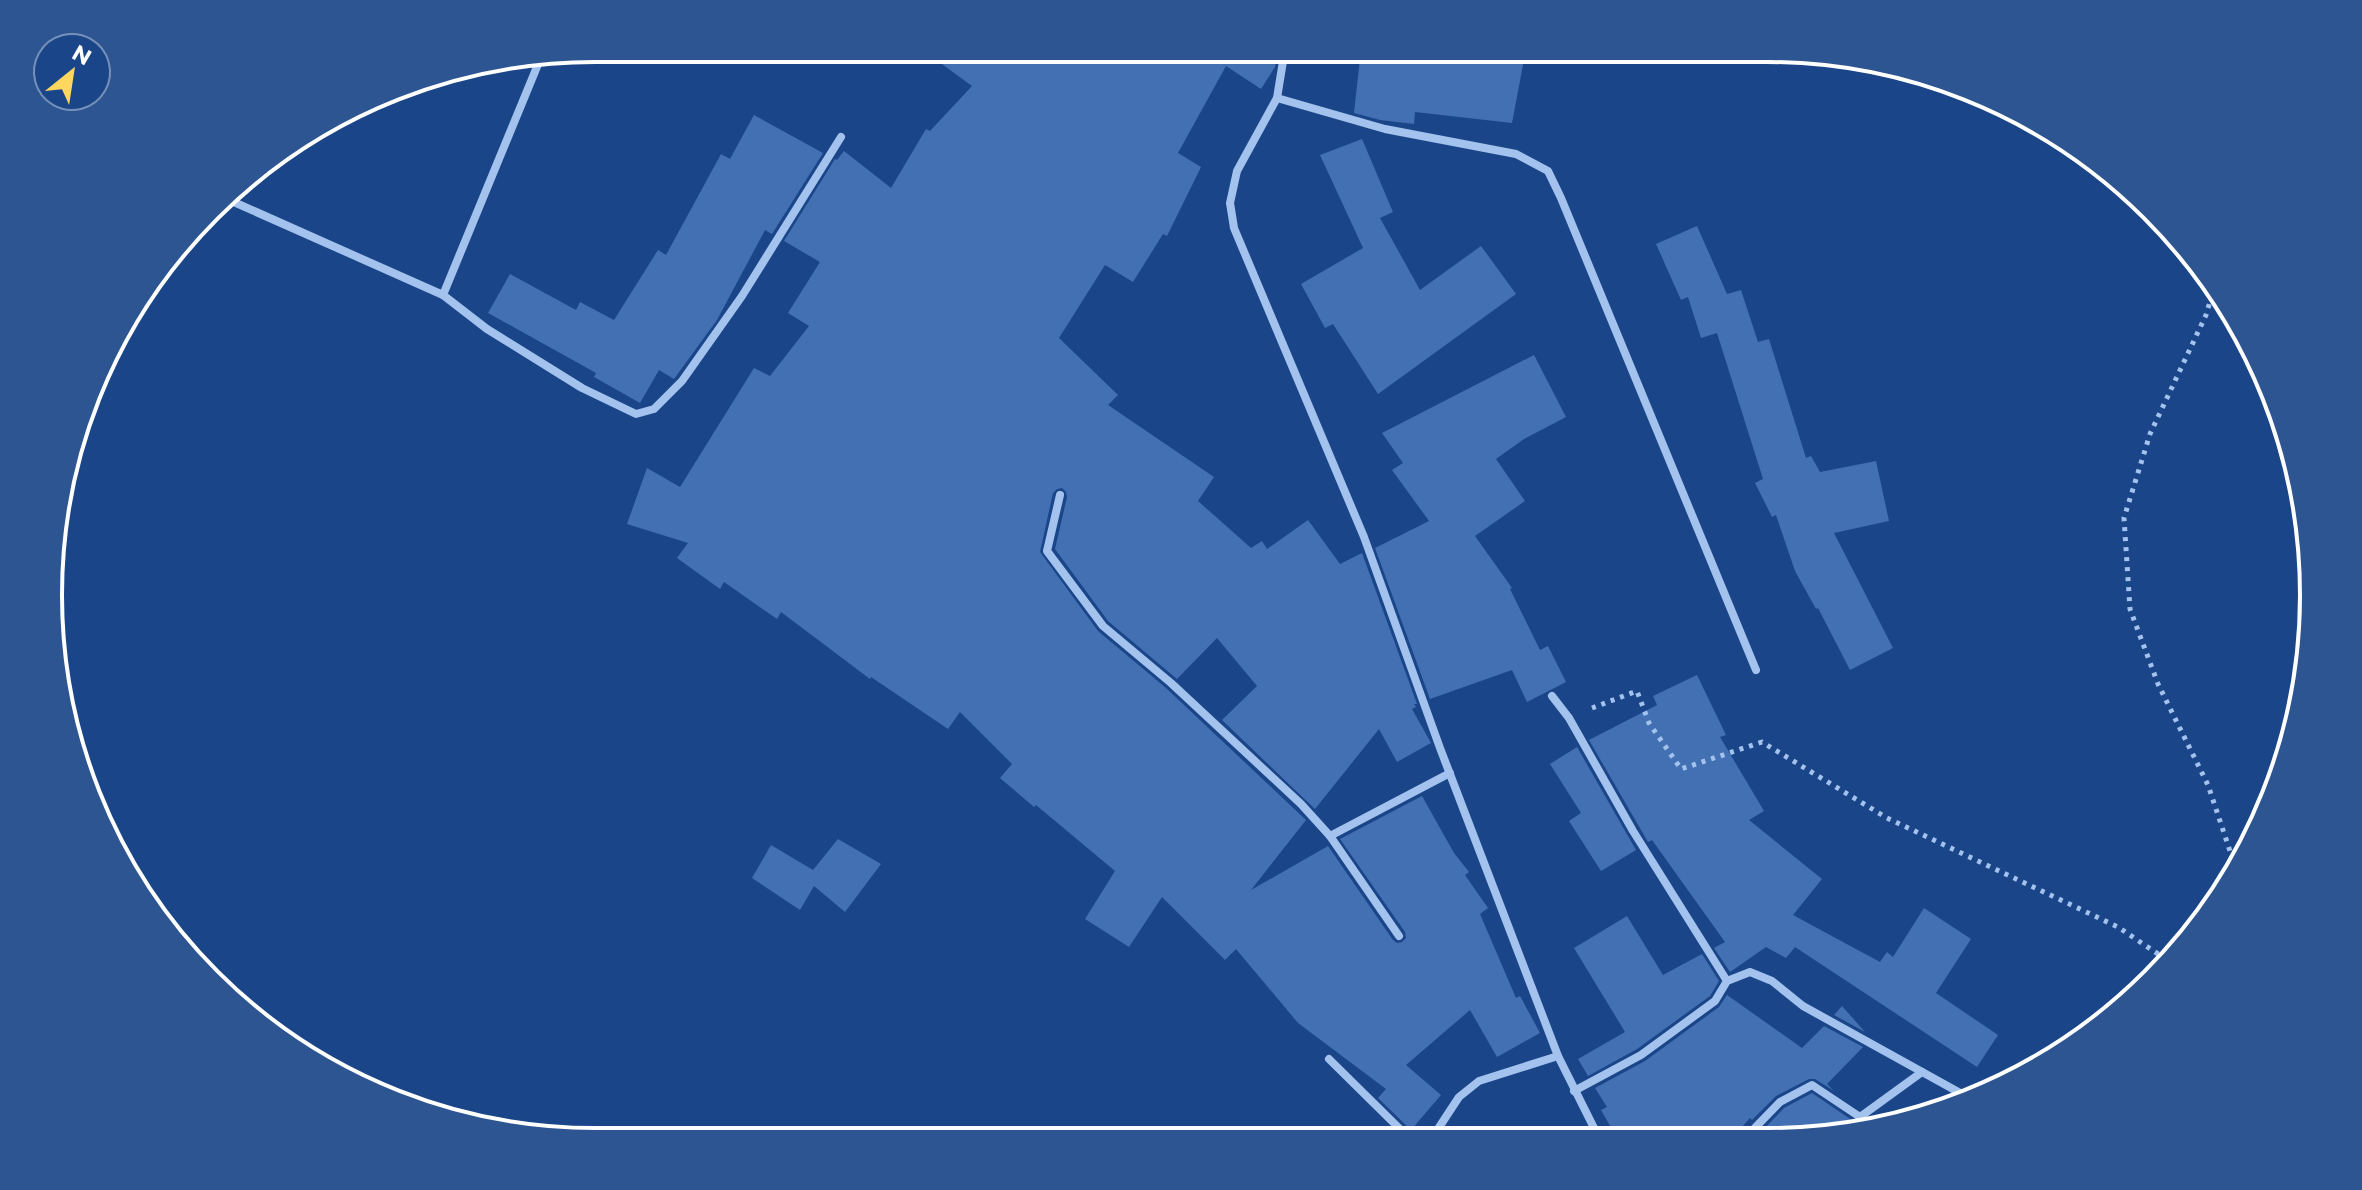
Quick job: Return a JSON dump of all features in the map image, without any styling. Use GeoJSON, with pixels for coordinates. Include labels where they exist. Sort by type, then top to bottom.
{"type":"FeatureCollection","features":[{"type":"Feature","properties":{"kind":"street"},"geometry":{"type":"LineString","coordinates":[[1283,62],[1277,98],[1237,171],[1230,203],[1234,228],[1364,537],[1558,1056],[1594,1128]]}},
{"type":"Feature","properties":{"kind":"street"},"geometry":{"type":"LineString","coordinates":[[443,295],[537,66]]}},
{"type":"Feature","properties":{"kind":"street"},"geometry":{"type":"LineString","coordinates":[[1277,98],[1385,129],[1516,154],[1548,171],[1756,670]]}},
{"type":"Feature","properties":{"kind":"street"},"geometry":{"type":"LineString","coordinates":[[235,202],[443,295],[487,329],[582,388],[636,414],[654,409],[682,381],[742,296],[841,137]]}},
{"type":"Feature","properties":{"kind":"street"},"geometry":{"type":"LineString","coordinates":[[1060,495],[1047,551],[1103,626],[1171,683],[1301,804],[1330,836],[1399,936]]}},
{"type":"Feature","properties":{"kind":"street"},"geometry":{"type":"LineString","coordinates":[[1552,696],[1569,718],[1633,831],[1727,981]]}},
{"type":"Feature","properties":{"kind":"street"},"geometry":{"type":"LineString","coordinates":[[1330,836],[1450,773]]}},
{"type":"Feature","properties":{"kind":"street"},"geometry":{"type":"LineString","coordinates":[[1574,1091],[1641,1055],[1715,1001],[1727,981],[1750,972],[1772,981],[1803,1006],[1958,1092]]}},
{"type":"Feature","properties":{"kind":"street"},"geometry":{"type":"LineString","coordinates":[[1439,1128],[1459,1097],[1479,1081],[1558,1056]]}},
{"type":"Feature","properties":{"kind":"street"},"geometry":{"type":"LineString","coordinates":[[1329,1059],[1399,1128]]}},
{"type":"Feature","properties":{"kind":"street"},"geometry":{"type":"LineString","coordinates":[[1755,1128],[1780,1102],[1812,1085],[1860,1117],[1922,1072]]}},
{"type":"Feature","properties":{"kind":"path"},"geometry":{"type":"LineString","coordinates":[[2211,300],[2150,434],[2124,518],[2130,609],[2158,684],[2208,785],[2232,857]]}},
{"type":"Feature","properties":{"kind":"path"},"geometry":{"type":"LineString","coordinates":[[1569,718],[1637,691],[1649,723],[1681,769],[1762,742],[1887,818],[2118,927],[2160,955]]}},
{"type":"Feature","properties":{"kind":"building"},"geometry":{"type":"Polygon","coordinates":[[[939,62],[1276,62],[1261,89],[1226,66],[1178,153],[1201,167],[1167,236],[1163,234],[1133,282],[1105,265],[1059,338],[1118,395],[1108,405],[1214,477],[1198,501],[1251,548],[1262,541],[1267,549],[1308,520],[1340,564],[1362,553],[1417,704],[1412,709],[1431,743],[1397,762],[1379,729],[1315,809],[1222,720],[1257,686],[1217,638],[1177,679],[1108,621],[1055,549],[1067,497],[1062,488],[1053,493],[1040,552],[1098,631],[1166,688],[1306,820],[1251,890],[1328,846],[1393,940],[1402,942],[1406,938],[1405,932],[1340,839],[1422,796],[1454,853],[1469,872],[1465,875],[1488,908],[1480,914],[1516,998],[1520,996],[1540,1033],[1497,1057],[1470,1010],[1406,1065],[1441,1095],[1413,1128],[1409,1128],[1378,1098],[1386,1089],[1298,1023],[1236,949],[1225,960],[1162,897],[1129,947],[1085,919],[1115,871],[1000,778],[1012,764],[960,712],[948,729],[870,679],[781,612],[777,619],[724,582],[720,589],[677,558],[688,543],[627,524],[647,468],[680,487],[754,368],[770,376],[809,326],[788,313],[820,262],[784,241],[835,159],[844,151],[891,188],[926,129],[930,131],[972,86],[939,62]]]}},
{"type":"Feature","properties":{"kind":"building"},"geometry":{"type":"Polygon","coordinates":[[[1360,62],[1524,62],[1512,123],[1415,112],[1414,124],[1354,113],[1360,62]]]}},
{"type":"Feature","properties":{"kind":"building"},"geometry":{"type":"Polygon","coordinates":[[[754,115],[823,153],[772,234],[765,230],[717,320],[674,379],[659,370],[640,403],[594,377],[596,373],[488,313],[510,274],[576,310],[580,302],[614,320],[658,250],[666,255],[721,154],[730,159],[754,115]]]}},
{"type":"Feature","properties":{"kind":"building"},"geometry":{"type":"Polygon","coordinates":[[[1362,139],[1393,212],[1380,218],[1420,290],[1481,246],[1516,294],[1378,394],[1333,324],[1325,328],[1301,284],[1363,248],[1320,155],[1362,139]]]}},
{"type":"Feature","properties":{"kind":"building"},"geometry":{"type":"Polygon","coordinates":[[[1697,226],[1727,294],[1741,290],[1758,342],[1769,339],[1806,458],[1811,456],[1820,472],[1876,461],[1889,521],[1834,533],[1893,648],[1850,670],[1795,571],[1776,515],[1772,517],[1755,483],[1763,479],[1717,333],[1701,338],[1688,297],[1681,300],[1656,244],[1697,226]]]}},
{"type":"Feature","properties":{"kind":"building"},"geometry":{"type":"Polygon","coordinates":[[[1534,355],[1566,417],[1524,439],[1496,459],[1525,501],[1475,536],[1512,588],[1540,650],[1548,646],[1566,682],[1527,702],[1512,670],[1430,699],[1375,548],[1429,521],[1392,470],[1403,463],[1382,433],[1534,355]]]}},
{"type":"Feature","properties":{"kind":"building"},"geometry":{"type":"Polygon","coordinates":[[[1697,675],[1726,735],[1720,737],[1764,811],[1749,820],[1822,879],[1793,915],[1880,962],[1887,952],[1893,957],[1924,908],[1971,939],[1936,993],[1998,1035],[1977,1067],[1795,947],[1786,958],[1766,947],[1730,972],[1714,948],[1725,942],[1652,840],[1648,842],[1589,740],[1657,705],[1653,696],[1697,675]]]}},
{"type":"Feature","properties":{"kind":"building"},"geometry":{"type":"Polygon","coordinates":[[[1577,747],[1636,850],[1601,871],[1569,821],[1581,813],[1550,764],[1577,747]]]}},
{"type":"Feature","properties":{"kind":"building"},"geometry":{"type":"Polygon","coordinates":[[[838,839],[881,864],[845,912],[814,886],[800,910],[752,878],[771,845],[813,870],[838,839]]]}},
{"type":"Feature","properties":{"kind":"building"},"geometry":{"type":"Polygon","coordinates":[[[1627,916],[1663,975],[1702,954],[1719,981],[1710,996],[1637,1049],[1588,1076],[1578,1059],[1625,1032],[1574,948],[1627,916]]]}},
{"type":"Feature","properties":{"kind":"building"},"geometry":{"type":"Polygon","coordinates":[[[1727,995],[1802,1048],[1824,1026],[1863,1047],[1827,1084],[1834,1091],[1815,1079],[1809,1079],[1776,1096],[1741,1128],[1611,1128],[1601,1110],[1607,1107],[1595,1088],[1645,1061],[1719,1007],[1727,995]]]}},
{"type":"Feature","properties":{"kind":"building"},"geometry":{"type":"Polygon","coordinates":[[[1842,1006],[1865,1032],[1834,1015],[1842,1006]]]}},
{"type":"Feature","properties":{"kind":"building"},"geometry":{"type":"Polygon","coordinates":[[[1812,1093],[1853,1121],[1765,1128],[1784,1108],[1812,1093]]]}}]}
